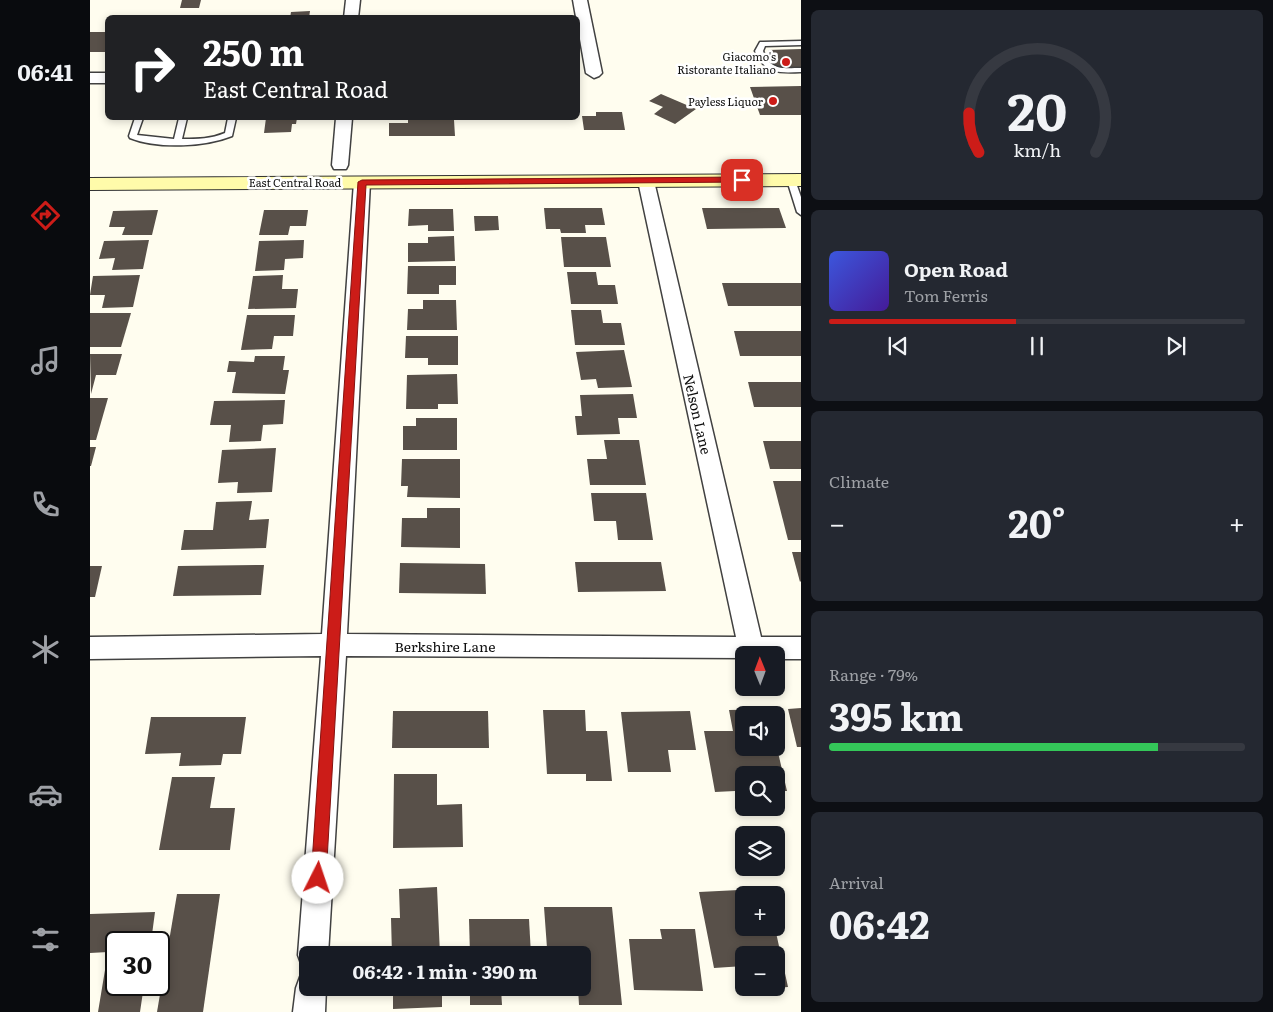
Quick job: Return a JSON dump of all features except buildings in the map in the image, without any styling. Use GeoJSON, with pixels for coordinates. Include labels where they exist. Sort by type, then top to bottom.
{"type":"FeatureCollection","features":[{"type":"Feature","properties":{"kind":"main road","name":"East Central Road"},"geometry":{"type":"LineString","coordinates":[[90,166],[340,165],[797,174]]}},
{"type":"Feature","properties":{"kind":"main road","name":"East Central Road"},"geometry":{"type":"LineString","coordinates":[[90,184],[646,181],[797,174]]}},
{"type":"Feature","properties":{"kind":"street"},"geometry":{"type":"LineString","coordinates":[[351,15],[353,0]]}},
{"type":"Feature","properties":{"kind":"street"},"geometry":{"type":"LineString","coordinates":[[580,0],[594,74]]}},
{"type":"Feature","properties":{"kind":"street"},"geometry":{"type":"LineString","coordinates":[[90,78],[105,78]]}},
{"type":"Feature","properties":{"kind":"street"},"geometry":{"type":"LineString","coordinates":[[340,165],[344,120]]}},
{"type":"Feature","properties":{"kind":"street","name":"Nelson Lane"},"geometry":{"type":"LineString","coordinates":[[646,181],[751,646]]}},
{"type":"Feature","properties":{"kind":"street"},"geometry":{"type":"LineString","coordinates":[[314,946],[362,182]]}},
{"type":"Feature","properties":{"kind":"street","name":"Berkshire Lane"},"geometry":{"type":"LineString","coordinates":[[90,648],[334,645],[735,647]]}},
{"type":"Feature","properties":{"kind":"street","name":"Berkshire Lane"},"geometry":{"type":"LineString","coordinates":[[785,648],[800,648]]}},
{"type":"Feature","properties":{"kind":"street"},"geometry":{"type":"LineString","coordinates":[[309,1012],[310,996]]}},
{"type":"Feature","properties":{"kind":"lane"},"geometry":{"type":"LineString","coordinates":[[800,43],[763,44],[759,51],[764,65],[767,67],[780,70],[800,70]]}},
{"type":"Feature","properties":{"kind":"lane"},"geometry":{"type":"LineString","coordinates":[[137,120],[133,136],[137,140],[178,141],[217,140],[229,134],[232,120]]}},
{"type":"Feature","properties":{"kind":"lane"},"geometry":{"type":"LineString","coordinates":[[178,141],[183,120]]}},
{"type":"Feature","properties":{"kind":"lane"},"geometry":{"type":"LineString","coordinates":[[797,174],[800,212]]}},
{"type":"Feature","properties":{"kind":"place","name":"Giacomo's Ristorante Italiano"},"geometry":{"type":"Point","coordinates":[786,62]}},
{"type":"Feature","properties":{"kind":"place","name":"Payless Liquor"},"geometry":{"type":"Point","coordinates":[773,101]}},
{"type":"Feature","properties":{"kind":"route"},"geometry":{"type":"LineString","coordinates":[[318,878],[362,182],[742,180]]}}]}
